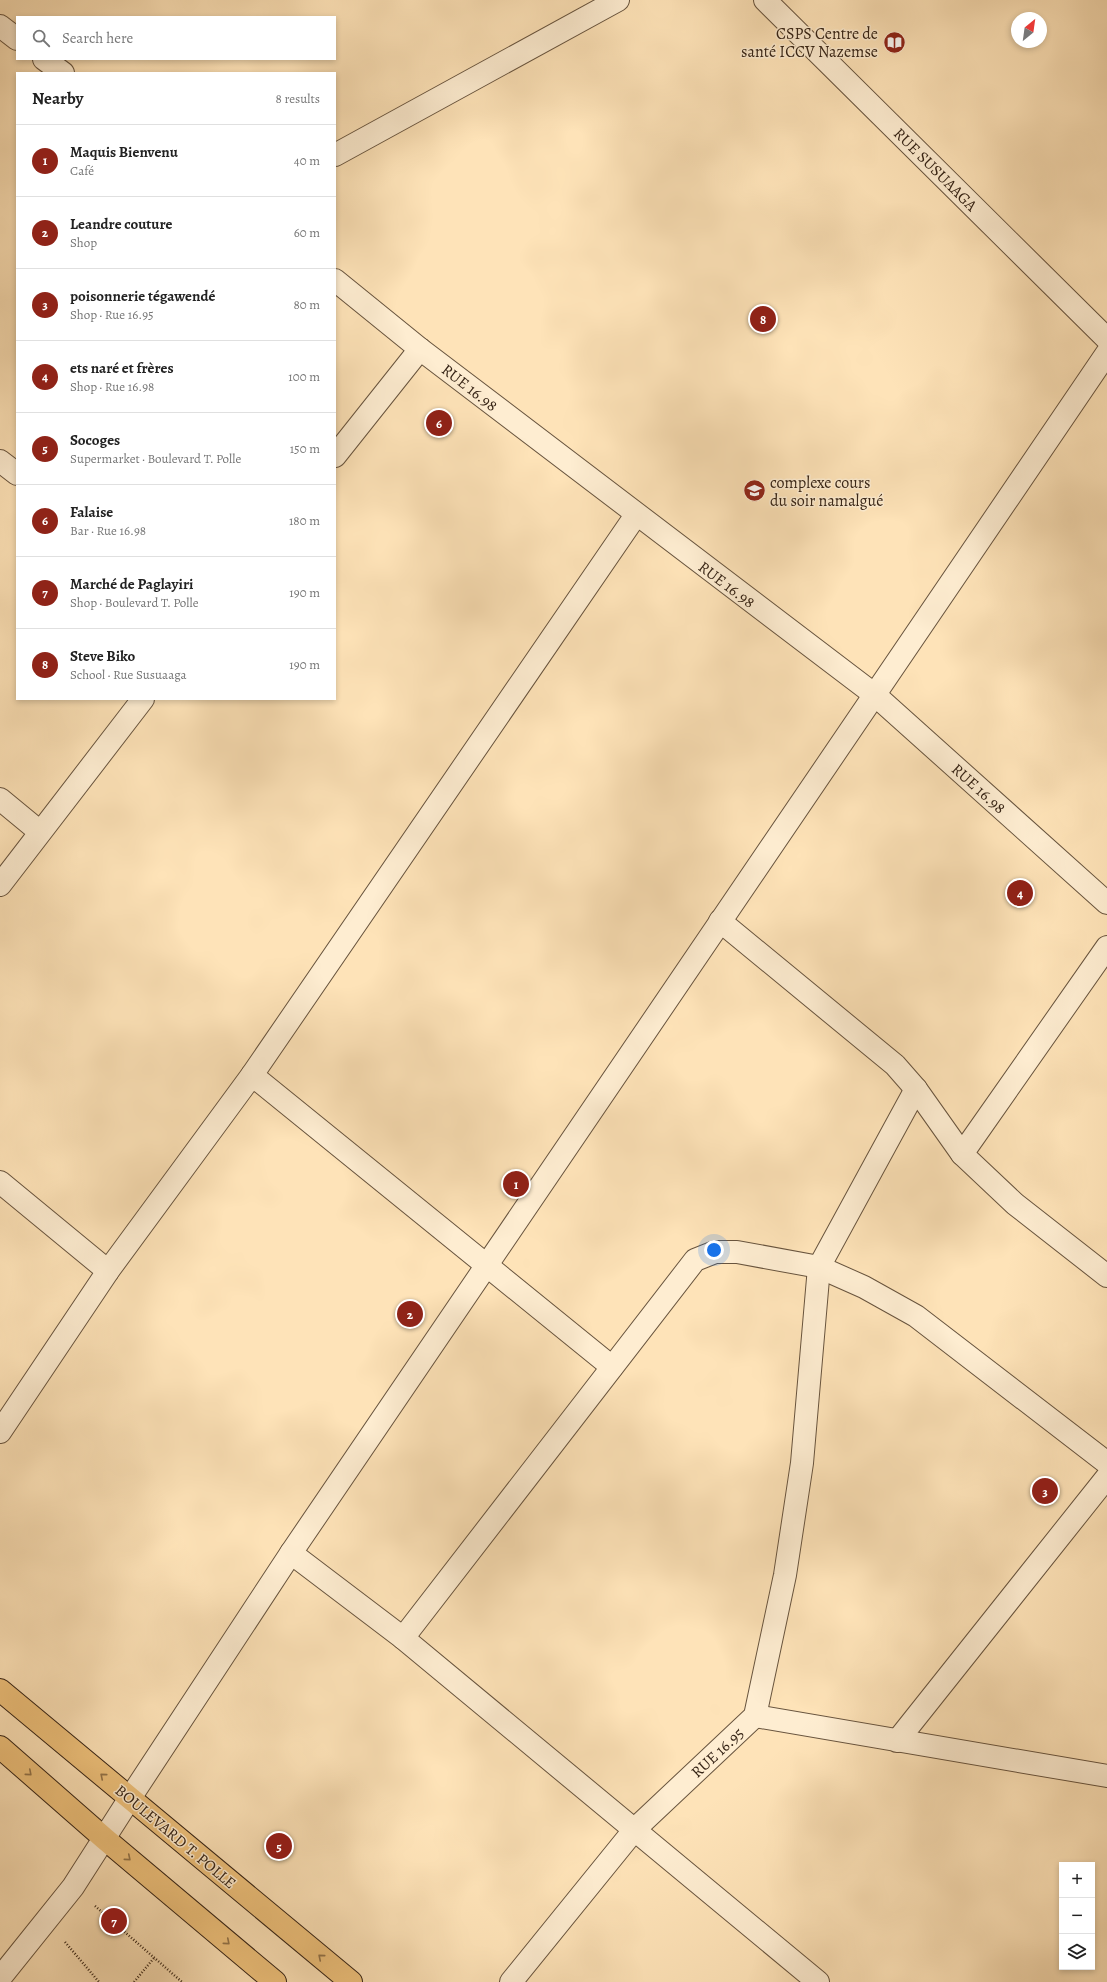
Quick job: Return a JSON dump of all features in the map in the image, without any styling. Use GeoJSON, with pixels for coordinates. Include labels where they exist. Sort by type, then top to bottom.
{"type":"FeatureCollection","features":[{"type":"Feature","properties":{"kind":"highway","name":"BOULEVARD T. POLLE"},"geometry":{"type":"LineString","coordinates":[[0,1690],[351,1982]]}},
{"type":"Feature","properties":{"kind":"highway"},"geometry":{"type":"LineString","coordinates":[[0,1747],[105,1839],[275,1982]]}},
{"type":"Feature","properties":{"kind":"street"},"geometry":{"type":"LineString","coordinates":[[336,153],[618,0]]}},
{"type":"Feature","properties":{"kind":"street","name":"RUE SUSUAAGA"},"geometry":{"type":"LineString","coordinates":[[765,0],[1107,339]]}},
{"type":"Feature","properties":{"kind":"street"},"geometry":{"type":"LineString","coordinates":[[0,26],[16,38]]}},
{"type":"Feature","properties":{"kind":"street"},"geometry":{"type":"LineString","coordinates":[[45,60],[62,72]]}},
{"type":"Feature","properties":{"kind":"street","name":"RUE 16.98"},"geometry":{"type":"LineString","coordinates":[[336,281],[420,349],[874,695],[1107,903]]}},
{"type":"Feature","properties":{"kind":"street"},"geometry":{"type":"LineString","coordinates":[[336,455],[420,349]]}},
{"type":"Feature","properties":{"kind":"street"},"geometry":{"type":"LineString","coordinates":[[0,1978],[73,1887],[291,1553],[1107,353]]}},
{"type":"Feature","properties":{"kind":"street"},"geometry":{"type":"LineString","coordinates":[[0,461],[16,473]]}},
{"type":"Feature","properties":{"kind":"street"},"geometry":{"type":"LineString","coordinates":[[0,1432],[108,1271],[252,1075],[636,515]]}},
{"type":"Feature","properties":{"kind":"street"},"geometry":{"type":"LineString","coordinates":[[0,885],[142,700]]}},
{"type":"Feature","properties":{"kind":"street"},"geometry":{"type":"LineString","coordinates":[[0,799],[40,832]]}},
{"type":"Feature","properties":{"kind":"street"},"geometry":{"type":"LineString","coordinates":[[720,921],[895,1065],[916,1089],[962,1154],[1015,1204],[1107,1276]]}},
{"type":"Feature","properties":{"kind":"street"},"geometry":{"type":"LineString","coordinates":[[962,1154],[1107,947]]}},
{"type":"Feature","properties":{"kind":"street"},"geometry":{"type":"LineString","coordinates":[[252,1075],[612,1367]]}},
{"type":"Feature","properties":{"kind":"street"},"geometry":{"type":"LineString","coordinates":[[820,1267],[916,1089]]}},
{"type":"Feature","properties":{"kind":"street"},"geometry":{"type":"LineString","coordinates":[[0,1182],[108,1271]]}},
{"type":"Feature","properties":{"kind":"street"},"geometry":{"type":"LineString","coordinates":[[403,1638],[695,1260],[715,1252],[737,1252],[820,1267],[864,1287],[916,1316],[1107,1463]]}},
{"type":"Feature","properties":{"kind":"street","name":"RUE 16.95"},"geometry":{"type":"LineString","coordinates":[[511,1982],[635,1829],[755,1716],[785,1575],[802,1463],[820,1267]]}},
{"type":"Feature","properties":{"kind":"street"},"geometry":{"type":"LineString","coordinates":[[897,1741],[1107,1477]]}},
{"type":"Feature","properties":{"kind":"street"},"geometry":{"type":"LineString","coordinates":[[291,1553],[403,1638],[818,1982]]}},
{"type":"Feature","properties":{"kind":"street"},"geometry":{"type":"LineString","coordinates":[[755,1716],[1107,1776]]}},
{"type":"Feature","properties":{"kind":"path"},"geometry":{"type":"LineString","coordinates":[[73,1887],[182,1982]]}},
{"type":"Feature","properties":{"kind":"path"},"geometry":{"type":"LineString","coordinates":[[48,1919],[99,1982]]}},
{"type":"Feature","properties":{"kind":"path"},"geometry":{"type":"LineString","coordinates":[[134,1982],[154,1958]]}},
{"type":"Feature","properties":{"kind":"place","name":"CSPS Centre de santé ICCV Nazemse"},"geometry":{"type":"Point","coordinates":[894,42]}},
{"type":"Feature","properties":{"kind":"place","name":"Steve Biko"},"geometry":{"type":"Point","coordinates":[763,319]}},
{"type":"Feature","properties":{"kind":"place","name":"Falaise"},"geometry":{"type":"Point","coordinates":[439,423]}},
{"type":"Feature","properties":{"kind":"place","name":"complexe cours du soir namalgué"},"geometry":{"type":"Point","coordinates":[754,491]}},
{"type":"Feature","properties":{"kind":"place","name":"ets naré et frères"},"geometry":{"type":"Point","coordinates":[1020,893]}},
{"type":"Feature","properties":{"kind":"place","name":"Maquis Bienvenu"},"geometry":{"type":"Point","coordinates":[516,1184]}},
{"type":"Feature","properties":{"kind":"place","name":"Leandre couture"},"geometry":{"type":"Point","coordinates":[410,1314]}},
{"type":"Feature","properties":{"kind":"place","name":"poisonnerie tégawendé"},"geometry":{"type":"Point","coordinates":[1045,1491]}},
{"type":"Feature","properties":{"kind":"place","name":"Socoges"},"geometry":{"type":"Point","coordinates":[279,1846]}},
{"type":"Feature","properties":{"kind":"place","name":"Marché de Paglayiri"},"geometry":{"type":"Point","coordinates":[114,1921]}}]}
